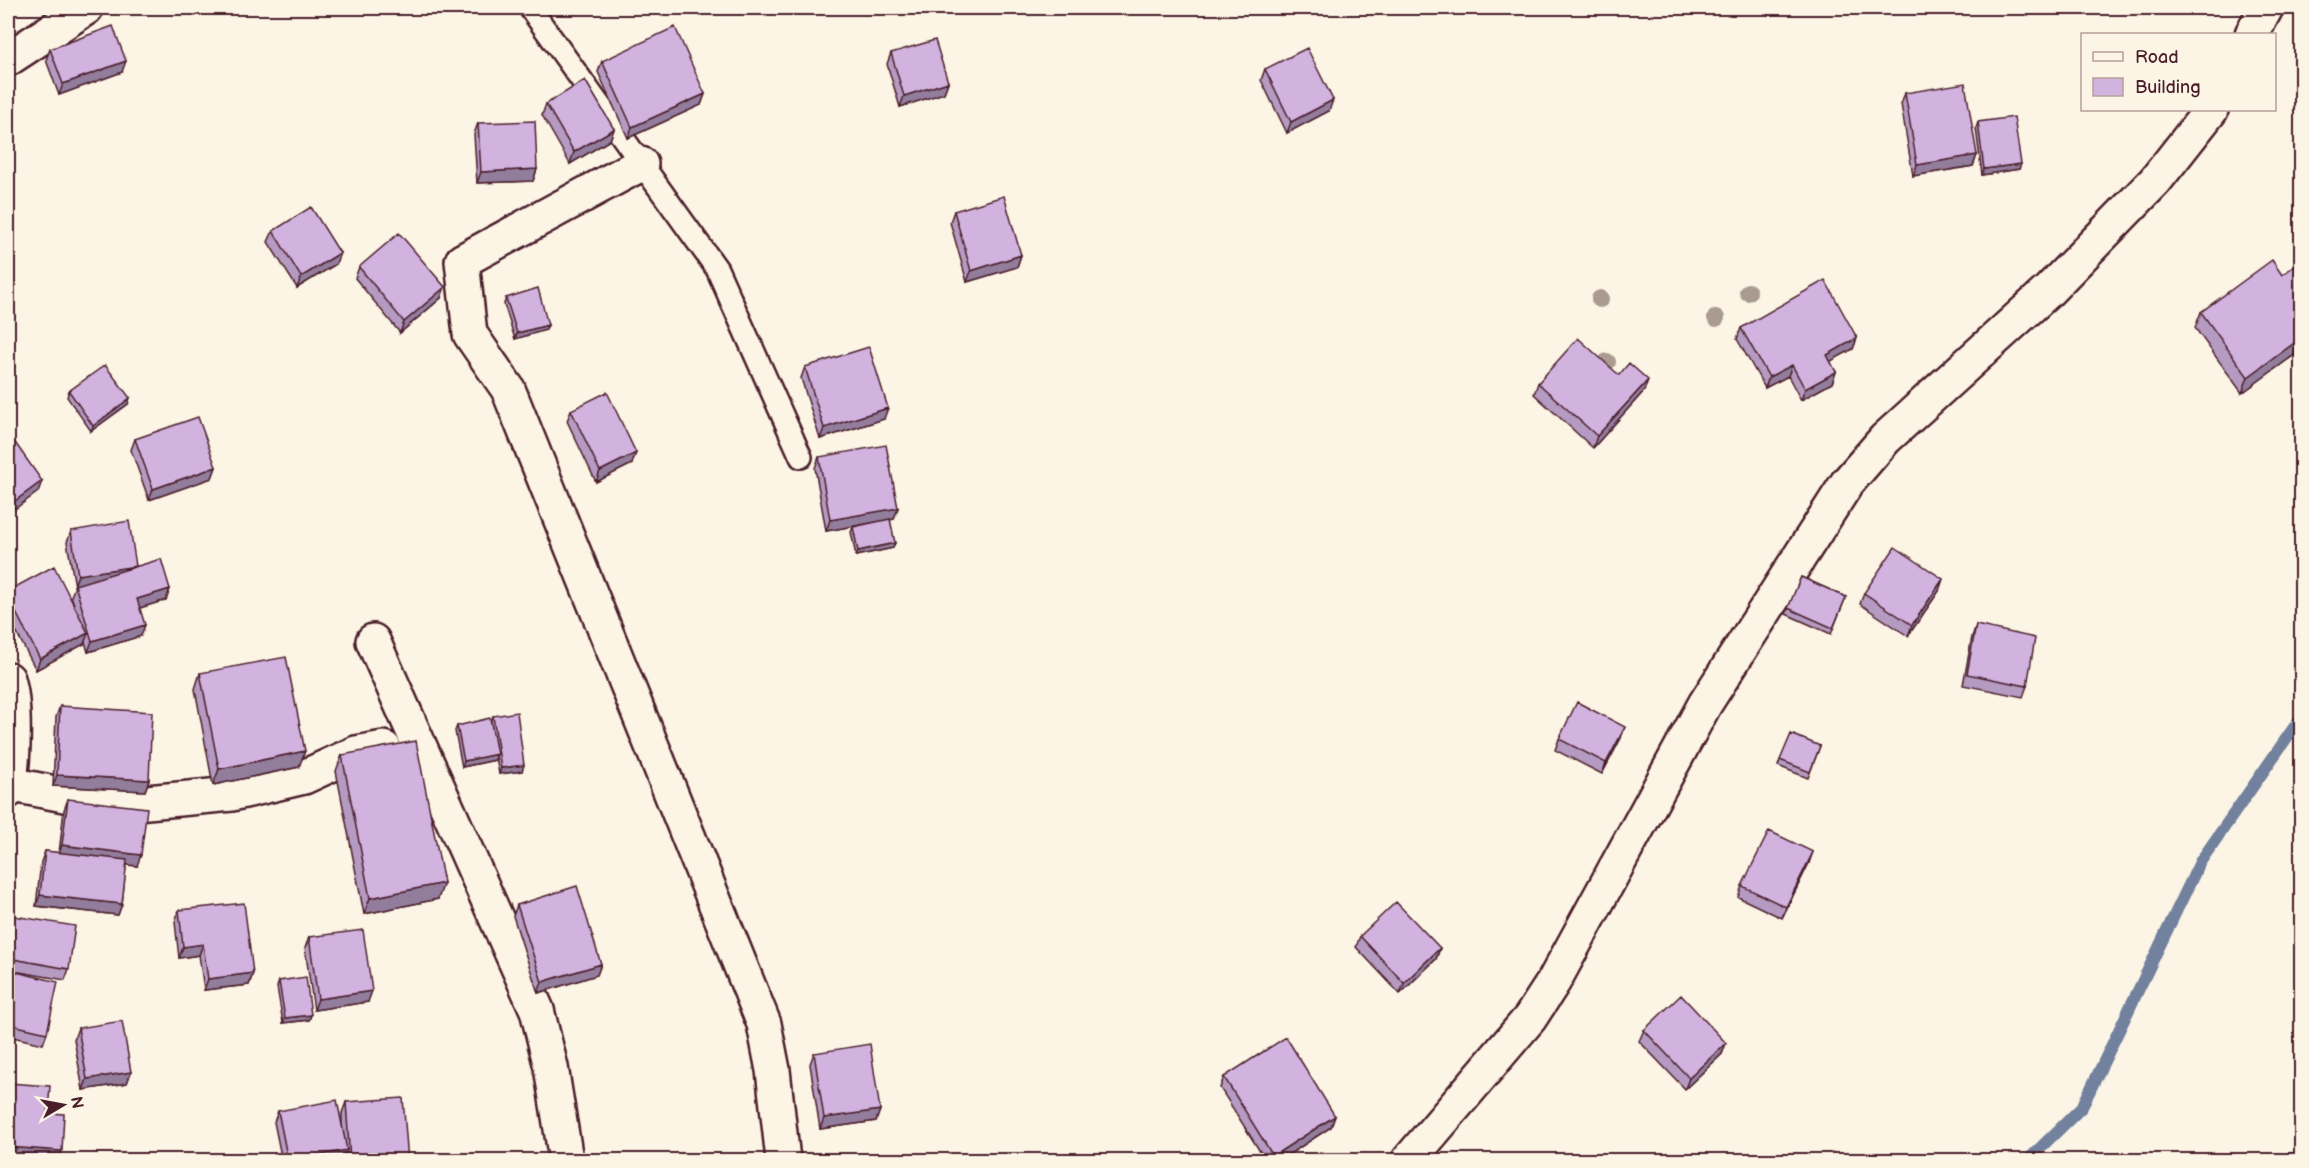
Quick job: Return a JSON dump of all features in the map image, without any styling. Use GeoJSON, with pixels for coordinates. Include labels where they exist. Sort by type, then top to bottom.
{"type":"FeatureCollection","features":[{"type":"Feature","properties":{"kind":"street"},"geometry":{"type":"LineString","coordinates":[[8,59],[54,16],[86,8]]}},
{"type":"Feature","properties":{"kind":"street"},"geometry":{"type":"LineString","coordinates":[[2253,33],[2266,8]]}},
{"type":"Feature","properties":{"kind":"street"},"geometry":{"type":"LineString","coordinates":[[1409,1161],[1530,1018],[1554,981],[1705,704],[1847,483],[1885,439],[2056,283],[2155,181],[2210,111]]}},
{"type":"Feature","properties":{"kind":"street"},"geometry":{"type":"LineString","coordinates":[[641,164],[462,261],[470,334],[508,389],[764,1024],[773,1070],[783,1161]]}},
{"type":"Feature","properties":{"kind":"street"},"geometry":{"type":"LineString","coordinates":[[373,640],[537,1010],[551,1067],[566,1161]]}},
{"type":"Feature","properties":{"kind":"street"},"geometry":{"type":"LineString","coordinates":[[8,679],[13,694],[13,715],[8,788],[115,805],[232,794],[304,777],[356,753],[418,742]]}},
{"type":"Feature","properties":{"kind":"lane"},"geometry":{"type":"LineString","coordinates":[[530,8],[717,269],[801,457]]}},
{"type":"Feature","properties":{"kind":"building"},"geometry":{"type":"Polygon","coordinates":[[[113,26],[126,61],[63,84],[50,49],[113,26]]]}},
{"type":"Feature","properties":{"kind":"building"},"geometry":{"type":"Polygon","coordinates":[[[675,27],[705,94],[632,127],[602,61],[675,27]]]}},
{"type":"Feature","properties":{"kind":"building"},"geometry":{"type":"Polygon","coordinates":[[[935,40],[948,82],[904,96],[891,53],[935,40]]]}},
{"type":"Feature","properties":{"kind":"building"},"geometry":{"type":"Polygon","coordinates":[[[1307,48],[1333,100],[1291,122],[1265,69],[1307,48]]]}},
{"type":"Feature","properties":{"kind":"building"},"geometry":{"type":"Polygon","coordinates":[[[585,80],[614,129],[574,152],[546,104],[585,80]]]}},
{"type":"Feature","properties":{"kind":"building"},"geometry":{"type":"Polygon","coordinates":[[[1965,83],[1977,155],[1917,165],[1905,93],[1965,83]]]}},
{"type":"Feature","properties":{"kind":"building"},"geometry":{"type":"Polygon","coordinates":[[[2014,117],[2021,164],[1984,169],[1978,122],[2014,117]]]}},
{"type":"Feature","properties":{"kind":"building"},"geometry":{"type":"Polygon","coordinates":[[[535,121],[537,169],[481,172],[478,123],[535,121]]]}},
{"type":"Feature","properties":{"kind":"building"},"geometry":{"type":"Polygon","coordinates":[[[1004,196],[1021,255],[971,271],[954,211],[1004,196]]]}},
{"type":"Feature","properties":{"kind":"building"},"geometry":{"type":"Polygon","coordinates":[[[311,207],[340,253],[301,277],[273,231],[311,207]]]}},
{"type":"Feature","properties":{"kind":"building"},"geometry":{"type":"Polygon","coordinates":[[[399,233],[445,287],[404,322],[359,267],[399,233]]]}},
{"type":"Feature","properties":{"kind":"building"},"geometry":{"type":"Polygon","coordinates":[[[2272,260],[2282,275],[2301,261],[2301,338],[2248,377],[2201,312],[2272,260]]]}},
{"type":"Feature","properties":{"kind":"building"},"geometry":{"type":"Polygon","coordinates":[[[1825,280],[1857,338],[1827,355],[1836,372],[1805,389],[1792,365],[1769,377],[1741,328],[1825,280]]]}},
{"type":"Feature","properties":{"kind":"building"},"geometry":{"type":"Polygon","coordinates":[[[538,288],[548,325],[517,333],[506,298],[538,288]]]}},
{"type":"Feature","properties":{"kind":"building"},"geometry":{"type":"Polygon","coordinates":[[[1578,338],[1619,375],[1629,363],[1648,380],[1597,436],[1538,383],[1578,338]]]}},
{"type":"Feature","properties":{"kind":"building"},"geometry":{"type":"Polygon","coordinates":[[[869,347],[888,408],[824,428],[805,367],[869,347]]]}},
{"type":"Feature","properties":{"kind":"building"},"geometry":{"type":"Polygon","coordinates":[[[105,365],[130,398],[93,426],[69,391],[105,365]]]}},
{"type":"Feature","properties":{"kind":"building"},"geometry":{"type":"Polygon","coordinates":[[[607,392],[636,453],[600,471],[571,410],[607,392]]]}},
{"type":"Feature","properties":{"kind":"building"},"geometry":{"type":"Polygon","coordinates":[[[198,417],[216,467],[153,489],[135,439],[198,417]]]}},
{"type":"Feature","properties":{"kind":"building"},"geometry":{"type":"Polygon","coordinates":[[[8,435],[42,481],[8,506],[8,435]]]}},
{"type":"Feature","properties":{"kind":"building"},"geometry":{"type":"Polygon","coordinates":[[[886,445],[898,508],[830,520],[819,457],[886,445]]]}},
{"type":"Feature","properties":{"kind":"building"},"geometry":{"type":"Polygon","coordinates":[[[890,519],[895,543],[858,551],[853,527],[890,519]]]}},
{"type":"Feature","properties":{"kind":"building"},"geometry":{"type":"Polygon","coordinates":[[[129,521],[136,566],[78,575],[71,531],[129,521]]]}},
{"type":"Feature","properties":{"kind":"building"},"geometry":{"type":"Polygon","coordinates":[[[1895,547],[1943,579],[1912,625],[1864,593],[1895,547]]]}},
{"type":"Feature","properties":{"kind":"building"},"geometry":{"type":"Polygon","coordinates":[[[161,559],[170,589],[137,599],[145,625],[92,641],[75,585],[161,559]]]}},
{"type":"Feature","properties":{"kind":"building"},"geometry":{"type":"Polygon","coordinates":[[[54,566],[88,633],[40,659],[8,597],[8,591],[54,566]]]}},
{"type":"Feature","properties":{"kind":"building"},"geometry":{"type":"Polygon","coordinates":[[[1801,577],[1846,597],[1833,628],[1788,608],[1801,577]]]}},
{"type":"Feature","properties":{"kind":"building"},"geometry":{"type":"Polygon","coordinates":[[[1976,625],[2035,638],[2027,686],[1967,674],[1976,625]]]}},
{"type":"Feature","properties":{"kind":"building"},"geometry":{"type":"Polygon","coordinates":[[[286,657],[305,751],[219,769],[200,673],[286,657]]]}},
{"type":"Feature","properties":{"kind":"building"},"geometry":{"type":"Polygon","coordinates":[[[1577,702],[1625,727],[1606,763],[1559,739],[1577,702]]]}},
{"type":"Feature","properties":{"kind":"building"},"geometry":{"type":"Polygon","coordinates":[[[60,706],[152,712],[149,780],[57,775],[60,706]]]}},
{"type":"Feature","properties":{"kind":"building"},"geometry":{"type":"Polygon","coordinates":[[[517,712],[524,765],[501,768],[493,716],[517,712]]]}},
{"type":"Feature","properties":{"kind":"building"},"geometry":{"type":"Polygon","coordinates":[[[490,718],[497,754],[464,761],[457,726],[490,718]]]}},
{"type":"Feature","properties":{"kind":"building"},"geometry":{"type":"Polygon","coordinates":[[[1791,734],[1820,746],[1810,772],[1780,760],[1791,734]]]}},
{"type":"Feature","properties":{"kind":"building"},"geometry":{"type":"Polygon","coordinates":[[[416,741],[444,883],[370,898],[342,755],[416,741]]]}},
{"type":"Feature","properties":{"kind":"building"},"geometry":{"type":"Polygon","coordinates":[[[68,799],[147,808],[141,855],[62,845],[68,799]]]}},
{"type":"Feature","properties":{"kind":"building"},"geometry":{"type":"Polygon","coordinates":[[[1769,831],[1813,852],[1786,907],[1742,886],[1769,831]]]}},
{"type":"Feature","properties":{"kind":"building"},"geometry":{"type":"Polygon","coordinates":[[[45,851],[127,860],[122,904],[40,895],[45,851]]]}},
{"type":"Feature","properties":{"kind":"building"},"geometry":{"type":"Polygon","coordinates":[[[577,886],[601,964],[542,982],[517,905],[577,886]]]}},
{"type":"Feature","properties":{"kind":"building"},"geometry":{"type":"Polygon","coordinates":[[[1396,902],[1440,948],[1404,983],[1360,936],[1396,902]]]}},
{"type":"Feature","properties":{"kind":"building"},"geometry":{"type":"Polygon","coordinates":[[[244,903],[253,973],[208,979],[203,944],[183,947],[179,910],[244,903]]]}},
{"type":"Feature","properties":{"kind":"building"},"geometry":{"type":"Polygon","coordinates":[[[8,915],[75,926],[69,969],[8,958],[8,915]]]}},
{"type":"Feature","properties":{"kind":"building"},"geometry":{"type":"Polygon","coordinates":[[[363,930],[372,991],[318,999],[309,937],[363,930]]]}},
{"type":"Feature","properties":{"kind":"building"},"geometry":{"type":"Polygon","coordinates":[[[8,970],[58,982],[47,1033],[8,1024],[8,970]]]}},
{"type":"Feature","properties":{"kind":"building"},"geometry":{"type":"Polygon","coordinates":[[[306,977],[311,1015],[285,1018],[279,981],[306,977]]]}},
{"type":"Feature","properties":{"kind":"building"},"geometry":{"type":"Polygon","coordinates":[[[1681,995],[1726,1043],[1689,1078],[1644,1030],[1681,995]]]}},
{"type":"Feature","properties":{"kind":"building"},"geometry":{"type":"Polygon","coordinates":[[[122,1021],[131,1072],[87,1079],[78,1028],[122,1021]]]}},
{"type":"Feature","properties":{"kind":"building"},"geometry":{"type":"Polygon","coordinates":[[[1286,1037],[1335,1116],[1273,1156],[1224,1077],[1286,1037]]]}},
{"type":"Feature","properties":{"kind":"building"},"geometry":{"type":"Polygon","coordinates":[[[870,1044],[880,1110],[824,1118],[814,1053],[870,1044]]]}},
{"type":"Feature","properties":{"kind":"building"},"geometry":{"type":"Polygon","coordinates":[[[8,1083],[50,1086],[48,1113],[64,1114],[62,1151],[8,1147],[8,1083]]]}},
{"type":"Feature","properties":{"kind":"building"},"geometry":{"type":"Polygon","coordinates":[[[403,1098],[408,1161],[350,1161],[346,1102],[403,1098]]]}},
{"type":"Feature","properties":{"kind":"building"},"geometry":{"type":"Polygon","coordinates":[[[337,1100],[347,1150],[307,1157],[308,1161],[288,1161],[278,1111],[337,1100]]]}},
{"type":"Feature","properties":{"kind":"waterway"},"geometry":{"type":"LineString","coordinates":[[2028,1160],[2082,1107],[2200,862],[2302,716]]}},
{"type":"Feature","properties":{"kind":"waterway"},"geometry":{"type":"LineString","coordinates":[[2280,1160],[2302,1157]]}}]}
